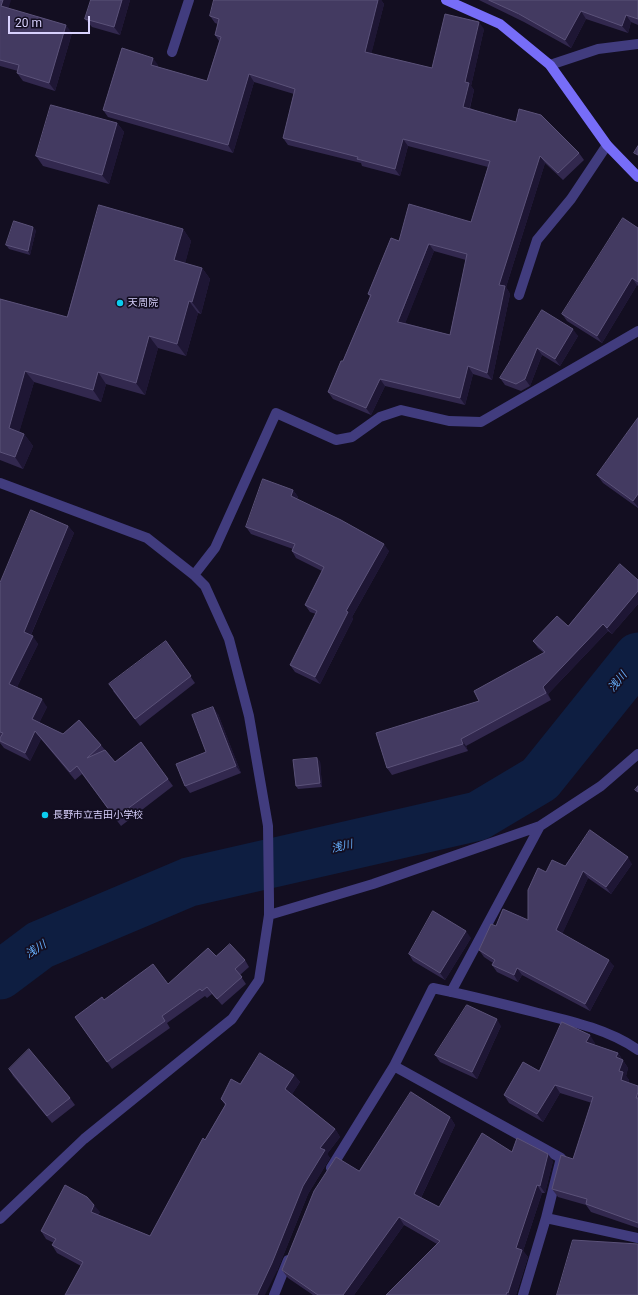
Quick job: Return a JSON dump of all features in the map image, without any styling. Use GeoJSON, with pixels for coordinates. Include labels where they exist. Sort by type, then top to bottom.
{"type":"FeatureCollection","features":[{"type":"Feature","properties":{"kind":"street"},"geometry":{"type":"LineString","coordinates":[[172,52],[189,0]]}},
{"type":"Feature","properties":{"kind":"street"},"geometry":{"type":"LineString","coordinates":[[446,0],[500,24],[550,65],[607,146],[638,177]]}},
{"type":"Feature","properties":{"kind":"street"},"geometry":{"type":"LineString","coordinates":[[550,65],[598,49],[638,44]]}},
{"type":"Feature","properties":{"kind":"street"},"geometry":{"type":"LineString","coordinates":[[519,295],[537,240],[571,199],[607,146]]}},
{"type":"Feature","properties":{"kind":"street"},"geometry":{"type":"LineString","coordinates":[[194,575],[215,548],[276,413],[336,440],[352,438],[380,417],[401,410],[449,420],[480,422],[638,331]]}},
{"type":"Feature","properties":{"kind":"street"},"geometry":{"type":"LineString","coordinates":[[0,483],[147,538],[194,575],[205,586],[229,639],[249,716],[268,826],[269,900],[269,915],[259,980],[232,1019],[84,1139],[0,1218]]}},
{"type":"Feature","properties":{"kind":"street"},"geometry":{"type":"LineString","coordinates":[[269,915],[373,884],[540,826],[601,786],[638,754]]}},
{"type":"Feature","properties":{"kind":"street"},"geometry":{"type":"LineString","coordinates":[[451,992],[540,826]]}},
{"type":"Feature","properties":{"kind":"street"},"geometry":{"type":"LineString","coordinates":[[326,1176],[394,1066],[433,988],[542,1014],[592,1028],[628,1043],[638,1050]]}},
{"type":"Feature","properties":{"kind":"street"},"geometry":{"type":"LineString","coordinates":[[394,1066],[561,1158],[546,1218],[523,1295]]}},
{"type":"Feature","properties":{"kind":"street"},"geometry":{"type":"LineString","coordinates":[[546,1218],[638,1238]]}},
{"type":"Feature","properties":{"kind":"street"},"geometry":{"type":"LineString","coordinates":[[274,1295],[291,1252]]}},
{"type":"Feature","properties":{"kind":"building"},"geometry":{"type":"Polygon","coordinates":[[[0,0],[3,0],[1,6],[66,25],[49,83],[17,73],[19,65],[0,60],[0,0]]]}},
{"type":"Feature","properties":{"kind":"building"},"geometry":{"type":"Polygon","coordinates":[[[91,0],[122,0],[114,27],[85,19],[91,0]]]}},
{"type":"Feature","properties":{"kind":"building"},"geometry":{"type":"Polygon","coordinates":[[[214,0],[378,0],[365,52],[432,68],[445,14],[479,22],[465,82],[469,83],[463,107],[516,122],[519,109],[541,115],[579,153],[558,173],[540,156],[499,285],[505,286],[487,373],[468,366],[460,398],[380,379],[366,408],[328,392],[371,295],[368,294],[391,238],[399,241],[409,204],[471,222],[490,161],[403,139],[395,169],[357,159],[358,157],[283,138],[295,89],[249,74],[228,145],[103,110],[122,48],[153,58],[151,65],[207,81],[221,37],[215,35],[219,19],[210,16],[214,0]],[[429,244],[398,322],[450,335],[467,254],[429,244]]]}},
{"type":"Feature","properties":{"kind":"building"},"geometry":{"type":"Polygon","coordinates":[[[489,0],[638,0],[638,19],[626,15],[622,26],[581,11],[565,40],[519,14],[489,0]]]}},
{"type":"Feature","properties":{"kind":"building"},"geometry":{"type":"Polygon","coordinates":[[[51,105],[117,123],[102,175],[36,156],[51,105]]]}},
{"type":"Feature","properties":{"kind":"building"},"geometry":{"type":"Polygon","coordinates":[[[638,146],[638,155],[634,153],[638,146]]]}},
{"type":"Feature","properties":{"kind":"building"},"geometry":{"type":"Polygon","coordinates":[[[99,205],[183,229],[174,260],[202,268],[192,302],[189,301],[177,344],[149,336],[136,383],[98,372],[93,390],[25,371],[9,428],[24,434],[15,457],[0,452],[0,299],[67,317],[99,205]]]}},
{"type":"Feature","properties":{"kind":"building"},"geometry":{"type":"Polygon","coordinates":[[[623,218],[638,228],[638,282],[632,278],[597,336],[562,314],[623,218]]]}},
{"type":"Feature","properties":{"kind":"building"},"geometry":{"type":"Polygon","coordinates":[[[14,221],[33,227],[28,251],[6,245],[14,221]]]}},
{"type":"Feature","properties":{"kind":"building"},"geometry":{"type":"Polygon","coordinates":[[[542,310],[573,329],[555,359],[537,348],[525,379],[516,384],[500,378],[542,310]]]}},
{"type":"Feature","properties":{"kind":"building"},"geometry":{"type":"Polygon","coordinates":[[[638,418],[638,494],[633,501],[597,475],[638,418]]]}},
{"type":"Feature","properties":{"kind":"building"},"geometry":{"type":"Polygon","coordinates":[[[263,479],[293,490],[291,496],[341,520],[384,544],[346,611],[348,612],[315,677],[290,665],[317,611],[305,605],[324,567],[292,551],[295,544],[246,527],[263,479]]]}},
{"type":"Feature","properties":{"kind":"building"},"geometry":{"type":"Polygon","coordinates":[[[31,510],[68,526],[24,632],[33,636],[9,684],[42,699],[32,719],[63,734],[79,720],[101,745],[87,758],[105,750],[115,762],[141,742],[168,779],[115,818],[77,766],[70,772],[35,731],[25,753],[0,741],[3,733],[0,732],[0,583],[31,510]]]}},
{"type":"Feature","properties":{"kind":"building"},"geometry":{"type":"Polygon","coordinates":[[[620,564],[638,580],[638,591],[607,628],[603,624],[543,687],[546,693],[461,739],[463,744],[387,768],[376,733],[479,701],[474,691],[545,652],[533,641],[557,616],[568,626],[620,564]]]}},
{"type":"Feature","properties":{"kind":"building"},"geometry":{"type":"Polygon","coordinates":[[[166,641],[191,676],[135,719],[109,684],[166,641]]]}},
{"type":"Feature","properties":{"kind":"building"},"geometry":{"type":"Polygon","coordinates":[[[213,707],[236,766],[185,786],[176,764],[206,752],[192,715],[213,707]]]}},
{"type":"Feature","properties":{"kind":"building"},"geometry":{"type":"Polygon","coordinates":[[[317,758],[320,783],[296,786],[293,760],[317,758]]]}},
{"type":"Feature","properties":{"kind":"building"},"geometry":{"type":"Polygon","coordinates":[[[590,830],[628,857],[606,887],[583,871],[556,930],[609,960],[585,1004],[517,968],[514,975],[492,965],[495,960],[479,950],[491,924],[496,926],[503,909],[528,920],[528,890],[538,868],[546,872],[552,860],[565,866],[590,830]]]}},
{"type":"Feature","properties":{"kind":"building"},"geometry":{"type":"Polygon","coordinates":[[[433,911],[466,931],[440,973],[409,954],[433,911]]]}},
{"type":"Feature","properties":{"kind":"building"},"geometry":{"type":"Polygon","coordinates":[[[230,944],[245,960],[235,969],[242,977],[217,999],[207,987],[202,991],[200,989],[162,1016],[165,1021],[107,1062],[75,1017],[102,997],[104,1000],[153,964],[168,984],[208,948],[216,956],[230,944]]]}},
{"type":"Feature","properties":{"kind":"building"},"geometry":{"type":"Polygon","coordinates":[[[467,1005],[497,1019],[472,1072],[435,1055],[467,1005]]]}},
{"type":"Feature","properties":{"kind":"building"},"geometry":{"type":"Polygon","coordinates":[[[562,1022],[590,1035],[586,1042],[618,1053],[616,1057],[623,1060],[619,1071],[623,1072],[621,1080],[638,1086],[636,1098],[638,1098],[638,1223],[586,1204],[587,1199],[552,1189],[561,1155],[573,1159],[593,1097],[555,1085],[537,1114],[504,1095],[523,1062],[539,1071],[562,1022]]]}},
{"type":"Feature","properties":{"kind":"building"},"geometry":{"type":"Polygon","coordinates":[[[29,1049],[70,1098],[47,1116],[9,1069],[29,1049]]]}},
{"type":"Feature","properties":{"kind":"building"},"geometry":{"type":"Polygon","coordinates":[[[260,1053],[294,1075],[285,1089],[335,1129],[320,1148],[325,1150],[303,1186],[272,1263],[257,1295],[65,1295],[83,1262],[52,1245],[56,1239],[41,1231],[65,1185],[87,1197],[94,1205],[91,1212],[150,1236],[203,1138],[205,1140],[226,1104],[221,1099],[231,1079],[240,1084],[260,1053]]]}},
{"type":"Feature","properties":{"kind":"building"},"geometry":{"type":"Polygon","coordinates":[[[411,1092],[450,1117],[414,1194],[439,1207],[482,1133],[512,1152],[517,1138],[548,1154],[540,1186],[537,1185],[516,1248],[522,1250],[508,1293],[507,1292],[506,1295],[386,1295],[440,1241],[399,1217],[343,1295],[318,1295],[282,1270],[314,1191],[336,1157],[359,1171],[411,1092]]]}},
{"type":"Feature","properties":{"kind":"building"},"geometry":{"type":"Polygon","coordinates":[[[573,1240],[638,1244],[638,1295],[557,1295],[573,1240]]]}},
{"type":"Feature","properties":{"kind":"waterway","name":"浅川"},"geometry":{"type":"LineString","coordinates":[[0,975],[40,945],[189,882],[478,816],[540,779],[638,657]]}},
{"type":"Feature","properties":{"kind":"place","name":"天周院"},"geometry":{"type":"Point","coordinates":[120,303]}},
{"type":"Feature","properties":{"kind":"place","name":"長野市立吉田小学校"},"geometry":{"type":"Point","coordinates":[45,815]}}]}
